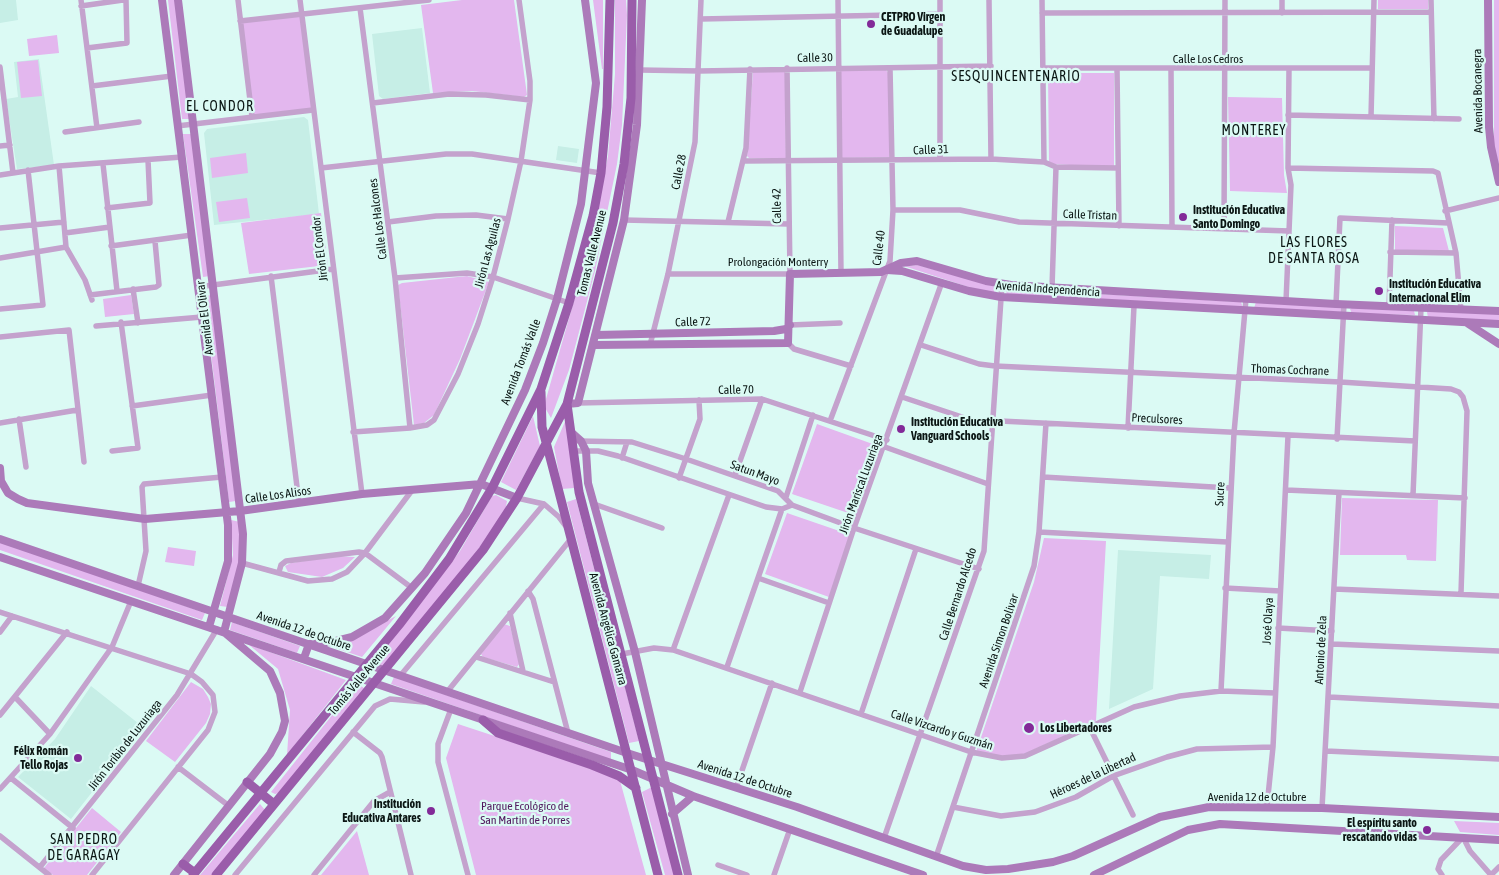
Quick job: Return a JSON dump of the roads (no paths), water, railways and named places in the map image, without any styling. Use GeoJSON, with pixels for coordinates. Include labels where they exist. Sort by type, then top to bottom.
{"type":"FeatureCollection","features":[{"type":"Feature","properties":{"kind":"main road","name":"Avenida El Olivar"},"geometry":{"type":"LineString","coordinates":[[162,0],[226,513],[228,561],[214,612],[217,629]]}},
{"type":"Feature","properties":{"kind":"main road","name":"Avenida El Olivar"},"geometry":{"type":"LineString","coordinates":[[178,0],[243,534],[242,563],[228,616],[217,629]]}},
{"type":"Feature","properties":{"kind":"main road","name":"Avenida Tomás Valle"},"geometry":{"type":"LineString","coordinates":[[309,644],[332,642],[364,631],[385,618],[412,588],[447,543],[481,484],[525,390],[544,343],[571,250],[586,171],[596,83],[585,0]]}},
{"type":"Feature","properties":{"kind":"main road","name":"Tomas Valle Avenue"},"geometry":{"type":"LineString","coordinates":[[492,488],[541,390],[569,303],[593,216],[607,107],[610,0]]}},
{"type":"Feature","properties":{"kind":"main road","name":"Tomas Valle Avenue"},"geometry":{"type":"LineString","coordinates":[[517,498],[567,404],[613,223],[624,164],[631,98],[632,0]]}},
{"type":"Feature","properties":{"kind":"main road"},"geometry":{"type":"LineString","coordinates":[[567,404],[578,403],[624,220],[634,154],[640,70],[642,0]]}},
{"type":"Feature","properties":{"kind":"main road","name":"Avenida Bocanegra"},"geometry":{"type":"LineString","coordinates":[[1488,0],[1489,127],[1491,147],[1499,182]]}},
{"type":"Feature","properties":{"kind":"main road","name":"Avenida Independencia"},"geometry":{"type":"LineString","coordinates":[[887,270],[901,263],[917,261],[1002,284],[1286,302],[1499,311]]}},
{"type":"Feature","properties":{"kind":"main road","name":"Prolongación Monterry"},"geometry":{"type":"LineString","coordinates":[[790,274],[875,273],[887,270]]}},
{"type":"Feature","properties":{"kind":"main road","name":"Avenida Independencia"},"geometry":{"type":"LineString","coordinates":[[887,270],[902,271],[1001,297],[1134,306],[1499,324]]}},
{"type":"Feature","properties":{"kind":"main road","name":"Calle 42"},"geometry":{"type":"LineString","coordinates":[[788,343],[790,274]]}},
{"type":"Feature","properties":{"kind":"main road"},"geometry":{"type":"LineString","coordinates":[[1463,322],[1482,331],[1499,344]]}},
{"type":"Feature","properties":{"kind":"main road","name":"Calle 72"},"geometry":{"type":"LineString","coordinates":[[596,335],[774,331],[786,329],[790,325]]}},
{"type":"Feature","properties":{"kind":"main road"},"geometry":{"type":"LineString","coordinates":[[774,331],[774,343]]}},
{"type":"Feature","properties":{"kind":"main road"},"geometry":{"type":"LineString","coordinates":[[594,345],[788,343]]}},
{"type":"Feature","properties":{"kind":"main road","name":"Avenida Angélica Gamarra"},"geometry":{"type":"LineString","coordinates":[[541,390],[542,427],[570,540],[628,753],[658,875]]}},
{"type":"Feature","properties":{"kind":"main road","name":"Avenida Angélica Gamarra"},"geometry":{"type":"LineString","coordinates":[[567,404],[575,439],[574,451],[578,485],[678,875]]}},
{"type":"Feature","properties":{"kind":"main road","name":"Avenida Angélica Gamarra"},"geometry":{"type":"LineString","coordinates":[[575,439],[586,451],[588,483],[635,652],[688,875]]}},
{"type":"Feature","properties":{"kind":"main road","name":"Calle Los Alisos"},"geometry":{"type":"LineString","coordinates":[[0,468],[2,481],[8,493],[18,499],[145,520],[226,513],[362,494],[481,484],[517,498]]}},
{"type":"Feature","properties":{"kind":"main road"},"geometry":{"type":"LineString","coordinates":[[578,485],[588,483]]}},
{"type":"Feature","properties":{"kind":"main road","name":"Tomás Valle Avenue"},"geometry":{"type":"LineString","coordinates":[[365,664],[439,573],[492,488]]}},
{"type":"Feature","properties":{"kind":"main road","name":"Tomás Valle Avenue"},"geometry":{"type":"LineString","coordinates":[[216,875],[373,682],[459,581],[483,550],[517,498]]}},
{"type":"Feature","properties":{"kind":"main road","name":"Avenida 12 de Octubre"},"geometry":{"type":"LineString","coordinates":[[0,539],[446,692],[884,838],[936,858],[986,870],[1014,872],[1073,856],[1160,817],[1190,809],[1226,806],[1267,806],[1499,817]]}},
{"type":"Feature","properties":{"kind":"main road"},"geometry":{"type":"LineString","coordinates":[[0,557],[632,770],[693,796],[923,875]]}},
{"type":"Feature","properties":{"kind":"main road"},"geometry":{"type":"LineString","coordinates":[[174,875],[277,744],[285,721],[276,682],[270,671],[217,629]]}},
{"type":"Feature","properties":{"kind":"main road"},"geometry":{"type":"LineString","coordinates":[[304,658],[309,644]]}},
{"type":"Feature","properties":{"kind":"main road"},"geometry":{"type":"LineString","coordinates":[[356,677],[365,664]]}},
{"type":"Feature","properties":{"kind":"main road","name":"Tomás Valle Avenue"},"geometry":{"type":"LineString","coordinates":[[194,874],[356,677]]}},
{"type":"Feature","properties":{"kind":"main road"},"geometry":{"type":"LineString","coordinates":[[484,720],[498,733],[592,765],[619,776],[636,788]]}},
{"type":"Feature","properties":{"kind":"main road"},"geometry":{"type":"LineString","coordinates":[[247,782],[274,804]]}},
{"type":"Feature","properties":{"kind":"main road"},"geometry":{"type":"LineString","coordinates":[[672,814],[693,796]]}},
{"type":"Feature","properties":{"kind":"main road"},"geometry":{"type":"LineString","coordinates":[[1094,875],[1188,830],[1220,824],[1499,840]]}},
{"type":"Feature","properties":{"kind":"main road"},"geometry":{"type":"LineString","coordinates":[[184,864],[194,874]]}},
{"type":"Feature","properties":{"kind":"street"},"geometry":{"type":"LineString","coordinates":[[87,48],[124,45],[127,41],[124,0],[81,3],[97,128]]}},
{"type":"Feature","properties":{"kind":"street"},"geometry":{"type":"LineString","coordinates":[[238,0],[252,117]]}},
{"type":"Feature","properties":{"kind":"street","name":"Jirón El Condor"},"geometry":{"type":"LineString","coordinates":[[300,0],[362,494]]}},
{"type":"Feature","properties":{"kind":"street"},"geometry":{"type":"LineString","coordinates":[[240,22],[429,0]]}},
{"type":"Feature","properties":{"kind":"street","name":"Jirón Las Aguilas"},"geometry":{"type":"LineString","coordinates":[[354,432],[427,425],[440,412],[478,324],[494,277],[508,219],[521,161],[530,100],[530,81],[519,0]]}},
{"type":"Feature","properties":{"kind":"street","name":"Calle 28"},"geometry":{"type":"LineString","coordinates":[[650,345],[654,335],[680,221],[695,142],[702,0]]}},
{"type":"Feature","properties":{"kind":"street"},"geometry":{"type":"LineString","coordinates":[[838,0],[841,273]]}},
{"type":"Feature","properties":{"kind":"street"},"geometry":{"type":"LineString","coordinates":[[940,0],[940,159]]}},
{"type":"Feature","properties":{"kind":"street"},"geometry":{"type":"LineString","coordinates":[[989,0],[991,159]]}},
{"type":"Feature","properties":{"kind":"street"},"geometry":{"type":"LineString","coordinates":[[1042,0],[1044,162]]}},
{"type":"Feature","properties":{"kind":"street"},"geometry":{"type":"LineString","coordinates":[[1224,229],[1225,0]]}},
{"type":"Feature","properties":{"kind":"street"},"geometry":{"type":"LineString","coordinates":[[1282,0],[1282,12]]}},
{"type":"Feature","properties":{"kind":"street"},"geometry":{"type":"LineString","coordinates":[[1372,117],[1374,0]]}},
{"type":"Feature","properties":{"kind":"street"},"geometry":{"type":"LineString","coordinates":[[1431,0],[1434,119]]}},
{"type":"Feature","properties":{"kind":"street","name":"Calle Los Halcones"},"geometry":{"type":"LineString","coordinates":[[360,8],[396,278],[410,428]]}},
{"type":"Feature","properties":{"kind":"street"},"geometry":{"type":"LineString","coordinates":[[1042,13],[1431,12]]}},
{"type":"Feature","properties":{"kind":"street"},"geometry":{"type":"LineString","coordinates":[[701,19],[940,14]]}},
{"type":"Feature","properties":{"kind":"street","name":"Calle 30"},"geometry":{"type":"LineString","coordinates":[[640,70],[698,71],[787,68],[890,68],[940,65],[991,66]]}},
{"type":"Feature","properties":{"kind":"street"},"geometry":{"type":"LineString","coordinates":[[0,67],[2,96],[13,173]]}},
{"type":"Feature","properties":{"kind":"street","name":"Calle 42"},"geometry":{"type":"LineString","coordinates":[[787,68],[790,274]]}},
{"type":"Feature","properties":{"kind":"street","name":"Calle 40"},"geometry":{"type":"LineString","coordinates":[[830,421],[890,261],[893,210],[890,68]]}},
{"type":"Feature","properties":{"kind":"street","name":"Calle Los Cedros"},"geometry":{"type":"LineString","coordinates":[[1044,68],[1372,68]]}},
{"type":"Feature","properties":{"kind":"street"},"geometry":{"type":"LineString","coordinates":[[1286,302],[1291,185],[1288,168],[1288,68]]}},
{"type":"Feature","properties":{"kind":"street"},"geometry":{"type":"LineString","coordinates":[[1117,69],[1119,226]]}},
{"type":"Feature","properties":{"kind":"street"},"geometry":{"type":"LineString","coordinates":[[1171,69],[1172,227]]}},
{"type":"Feature","properties":{"kind":"street"},"geometry":{"type":"LineString","coordinates":[[728,222],[744,161],[750,70]]}},
{"type":"Feature","properties":{"kind":"street"},"geometry":{"type":"LineString","coordinates":[[92,86],[172,76]]}},
{"type":"Feature","properties":{"kind":"street"},"geometry":{"type":"LineString","coordinates":[[373,103],[449,94],[486,95],[530,100]]}},
{"type":"Feature","properties":{"kind":"street"},"geometry":{"type":"LineString","coordinates":[[177,126],[313,110]]}},
{"type":"Feature","properties":{"kind":"street"},"geometry":{"type":"LineString","coordinates":[[1288,115],[1459,119]]}},
{"type":"Feature","properties":{"kind":"street"},"geometry":{"type":"LineString","coordinates":[[65,132],[139,122]]}},
{"type":"Feature","properties":{"kind":"street"},"geometry":{"type":"LineString","coordinates":[[0,146],[10,145]]}},
{"type":"Feature","properties":{"kind":"street"},"geometry":{"type":"LineString","coordinates":[[321,168],[446,154],[472,154],[600,173]]}},
{"type":"Feature","properties":{"kind":"street"},"geometry":{"type":"LineString","coordinates":[[0,175],[58,166],[182,157]]}},
{"type":"Feature","properties":{"kind":"street","name":"Calle 31"},"geometry":{"type":"LineString","coordinates":[[744,161],[991,159],[1044,162],[1056,166],[1118,168]]}},
{"type":"Feature","properties":{"kind":"street"},"geometry":{"type":"LineString","coordinates":[[107,208],[150,203],[148,160]]}},
{"type":"Feature","properties":{"kind":"street"},"geometry":{"type":"LineString","coordinates":[[103,164],[117,290]]}},
{"type":"Feature","properties":{"kind":"street"},"geometry":{"type":"LineString","coordinates":[[58,166],[66,247],[85,280],[91,298],[117,290],[156,287],[159,285],[155,241]]}},
{"type":"Feature","properties":{"kind":"street"},"geometry":{"type":"LineString","coordinates":[[1052,288],[1056,166]]}},
{"type":"Feature","properties":{"kind":"street"},"geometry":{"type":"LineString","coordinates":[[1288,168],[1438,173],[1445,211],[1456,253],[1461,310]]}},
{"type":"Feature","properties":{"kind":"street"},"geometry":{"type":"LineString","coordinates":[[0,309],[43,305],[28,170]]}},
{"type":"Feature","properties":{"kind":"street"},"geometry":{"type":"LineString","coordinates":[[1445,211],[1499,198]]}},
{"type":"Feature","properties":{"kind":"street","name":"Calle Tristan"},"geometry":{"type":"LineString","coordinates":[[893,210],[960,210],[1019,222],[1055,224],[1289,231]]}},
{"type":"Feature","properties":{"kind":"street"},"geometry":{"type":"LineString","coordinates":[[388,222],[436,216],[466,215],[508,219]]}},
{"type":"Feature","properties":{"kind":"street"},"geometry":{"type":"LineString","coordinates":[[1337,439],[1343,316],[1340,304],[1340,218],[1448,223]]}},
{"type":"Feature","properties":{"kind":"street"},"geometry":{"type":"LineString","coordinates":[[624,220],[788,224]]}},
{"type":"Feature","properties":{"kind":"street"},"geometry":{"type":"LineString","coordinates":[[1390,306],[1392,220]]}},
{"type":"Feature","properties":{"kind":"street"},"geometry":{"type":"LineString","coordinates":[[0,228],[64,222]]}},
{"type":"Feature","properties":{"kind":"street"},"geometry":{"type":"LineString","coordinates":[[65,233],[110,227]]}},
{"type":"Feature","properties":{"kind":"street"},"geometry":{"type":"LineString","coordinates":[[111,246],[192,235]]}},
{"type":"Feature","properties":{"kind":"street"},"geometry":{"type":"LineString","coordinates":[[0,258],[66,247]]}},
{"type":"Feature","properties":{"kind":"street"},"geometry":{"type":"LineString","coordinates":[[1390,252],[1456,253]]}},
{"type":"Feature","properties":{"kind":"street"},"geometry":{"type":"LineString","coordinates":[[198,287],[333,269]]}},
{"type":"Feature","properties":{"kind":"street"},"geometry":{"type":"LineString","coordinates":[[396,278],[461,273],[494,277],[569,303]]}},
{"type":"Feature","properties":{"kind":"street","name":"Prolongación Monterry"},"geometry":{"type":"LineString","coordinates":[[668,274],[790,274]]}},
{"type":"Feature","properties":{"kind":"street"},"geometry":{"type":"LineString","coordinates":[[271,276],[299,503]]}},
{"type":"Feature","properties":{"kind":"street","name":"Jirón Mariscal Luzuriaga"},"geometry":{"type":"LineString","coordinates":[[800,692],[854,528],[885,447],[942,282]]}},
{"type":"Feature","properties":{"kind":"street","name":"Calle Bernardo Alcedo"},"geometry":{"type":"LineString","coordinates":[[884,838],[984,551],[1002,284]]}},
{"type":"Feature","properties":{"kind":"street"},"geometry":{"type":"LineString","coordinates":[[133,289],[138,323]]}},
{"type":"Feature","properties":{"kind":"street","name":"Sucre"},"geometry":{"type":"LineString","coordinates":[[1220,690],[1230,488],[1246,299]]}},
{"type":"Feature","properties":{"kind":"street"},"geometry":{"type":"LineString","coordinates":[[1128,428],[1134,306]]}},
{"type":"Feature","properties":{"kind":"street"},"geometry":{"type":"LineString","coordinates":[[1413,495],[1421,308]]}},
{"type":"Feature","properties":{"kind":"street"},"geometry":{"type":"LineString","coordinates":[[96,326],[121,322],[138,323],[202,317]]}},
{"type":"Feature","properties":{"kind":"street"},"geometry":{"type":"LineString","coordinates":[[112,451],[138,448],[121,322]]}},
{"type":"Feature","properties":{"kind":"street"},"geometry":{"type":"LineString","coordinates":[[790,325],[840,323]]}},
{"type":"Feature","properties":{"kind":"street"},"geometry":{"type":"LineString","coordinates":[[0,337],[68,330],[84,462]]}},
{"type":"Feature","properties":{"kind":"street"},"geometry":{"type":"LineString","coordinates":[[788,343],[794,349],[851,366]]}},
{"type":"Feature","properties":{"kind":"street","name":"Thomas Cochrane"},"geometry":{"type":"LineString","coordinates":[[921,344],[979,364],[995,366],[1451,389],[1463,397],[1467,411],[1461,594]]}},
{"type":"Feature","properties":{"kind":"street"},"geometry":{"type":"LineString","coordinates":[[132,406],[212,395]]}},
{"type":"Feature","properties":{"kind":"street","name":"Preculsores"},"geometry":{"type":"LineString","coordinates":[[902,397],[981,424],[992,422],[1046,423],[1337,439],[1415,441]]}},
{"type":"Feature","properties":{"kind":"street"},"geometry":{"type":"LineString","coordinates":[[735,475],[762,399]]}},
{"type":"Feature","properties":{"kind":"street","name":"Calle 70"},"geometry":{"type":"LineString","coordinates":[[578,403],[762,399],[887,440]]}},
{"type":"Feature","properties":{"kind":"street"},"geometry":{"type":"LineString","coordinates":[[679,478],[700,419],[699,400]]}},
{"type":"Feature","properties":{"kind":"street"},"geometry":{"type":"LineString","coordinates":[[0,423],[77,410]]}},
{"type":"Feature","properties":{"kind":"street"},"geometry":{"type":"LineString","coordinates":[[786,497],[813,416]]}},
{"type":"Feature","properties":{"kind":"street"},"geometry":{"type":"LineString","coordinates":[[19,419],[26,467]]}},
{"type":"Feature","properties":{"kind":"street","name":"Avenida Simon Bolivar"},"geometry":{"type":"LineString","coordinates":[[936,858],[1030,580],[1038,551],[1046,423]]}},
{"type":"Feature","properties":{"kind":"street","name":"José Olaya"},"geometry":{"type":"LineString","coordinates":[[1267,806],[1273,747],[1288,436]]}},
{"type":"Feature","properties":{"kind":"street","name":"Satun Mayo"},"geometry":{"type":"LineString","coordinates":[[575,439],[627,442],[686,459],[778,491],[792,504],[854,528],[979,569]]}},
{"type":"Feature","properties":{"kind":"street"},"geometry":{"type":"LineString","coordinates":[[622,458],[627,442]]}},
{"type":"Feature","properties":{"kind":"street"},"geometry":{"type":"LineString","coordinates":[[885,447],[988,484]]}},
{"type":"Feature","properties":{"kind":"street"},"geometry":{"type":"LineString","coordinates":[[574,451],[598,451],[766,507],[782,509],[792,504]]}},
{"type":"Feature","properties":{"kind":"street"},"geometry":{"type":"LineString","coordinates":[[138,586],[146,551],[142,487],[144,484],[222,477]]}},
{"type":"Feature","properties":{"kind":"street"},"geometry":{"type":"LineString","coordinates":[[1043,477],[1230,488]]}},
{"type":"Feature","properties":{"kind":"street"},"geometry":{"type":"LineString","coordinates":[[242,563],[308,581],[329,580],[347,572],[365,553],[413,489]]}},
{"type":"Feature","properties":{"kind":"street"},"geometry":{"type":"LineString","coordinates":[[1286,490],[1465,498]]}},
{"type":"Feature","properties":{"kind":"street","name":"Antonio de Zela"},"geometry":{"type":"LineString","coordinates":[[1322,808],[1330,697],[1339,493]]}},
{"type":"Feature","properties":{"kind":"street"},"geometry":{"type":"LineString","coordinates":[[673,650],[729,495]]}},
{"type":"Feature","properties":{"kind":"street","name":"Calle Los Alisos"},"geometry":{"type":"LineString","coordinates":[[517,498],[544,504],[559,516],[567,527]]}},
{"type":"Feature","properties":{"kind":"street"},"geometry":{"type":"LineString","coordinates":[[400,676],[544,504]]}},
{"type":"Feature","properties":{"kind":"street"},"geometry":{"type":"LineString","coordinates":[[594,504],[662,528]]}},
{"type":"Feature","properties":{"kind":"street"},"geometry":{"type":"LineString","coordinates":[[726,667],[782,509]]}},
{"type":"Feature","properties":{"kind":"street"},"geometry":{"type":"LineString","coordinates":[[1040,532],[1228,542]]}},
{"type":"Feature","properties":{"kind":"street"},"geometry":{"type":"LineString","coordinates":[[446,692],[570,540]]}},
{"type":"Feature","properties":{"kind":"street"},"geometry":{"type":"LineString","coordinates":[[861,714],[916,549]]}},
{"type":"Feature","properties":{"kind":"street"},"geometry":{"type":"LineString","coordinates":[[279,572],[281,565],[286,561],[329,554],[365,553],[412,588]]}},
{"type":"Feature","properties":{"kind":"street"},"geometry":{"type":"LineString","coordinates":[[758,578],[829,603]]}},
{"type":"Feature","properties":{"kind":"street"},"geometry":{"type":"LineString","coordinates":[[1225,588],[1280,591]]}},
{"type":"Feature","properties":{"kind":"street"},"geometry":{"type":"LineString","coordinates":[[1334,589],[1499,596]]}},
{"type":"Feature","properties":{"kind":"street"},"geometry":{"type":"LineString","coordinates":[[528,590],[533,599],[568,733]]}},
{"type":"Feature","properties":{"kind":"street"},"geometry":{"type":"LineString","coordinates":[[0,789],[50,734],[112,647],[131,601]]}},
{"type":"Feature","properties":{"kind":"street"},"geometry":{"type":"LineString","coordinates":[[0,612],[67,632],[191,674],[202,682],[213,695],[215,712],[208,730],[92,875]]}},
{"type":"Feature","properties":{"kind":"street"},"geometry":{"type":"LineString","coordinates":[[510,613],[523,671]]}},
{"type":"Feature","properties":{"kind":"street"},"geometry":{"type":"LineString","coordinates":[[0,632],[12,616]]}},
{"type":"Feature","properties":{"kind":"street"},"geometry":{"type":"LineString","coordinates":[[1278,628],[1332,631]]}},
{"type":"Feature","properties":{"kind":"street","name":"Jirón Toribio de Luzuriaga"},"geometry":{"type":"LineString","coordinates":[[40,867],[73,828],[191,674],[217,629]]}},
{"type":"Feature","properties":{"kind":"street"},"geometry":{"type":"LineString","coordinates":[[0,715],[16,698],[67,632]]}},
{"type":"Feature","properties":{"kind":"street"},"geometry":{"type":"LineString","coordinates":[[1332,644],[1499,651]]}},
{"type":"Feature","properties":{"kind":"street","name":"Calle Vizcardo y Guzmán"},"geometry":{"type":"LineString","coordinates":[[622,654],[654,648],[673,650],[971,752],[1002,758],[1025,756],[1134,707],[1180,696],[1220,690],[1275,693]]}},
{"type":"Feature","properties":{"kind":"street"},"geometry":{"type":"LineString","coordinates":[[476,657],[554,682]]}},
{"type":"Feature","properties":{"kind":"street"},"geometry":{"type":"LineString","coordinates":[[736,788],[772,683]]}},
{"type":"Feature","properties":{"kind":"street"},"geometry":{"type":"LineString","coordinates":[[1330,697],[1499,706]]}},
{"type":"Feature","properties":{"kind":"street"},"geometry":{"type":"LineString","coordinates":[[16,698],[50,734]]}},
{"type":"Feature","properties":{"kind":"street"},"geometry":{"type":"LineString","coordinates":[[236,875],[375,706],[390,698],[432,703]]}},
{"type":"Feature","properties":{"kind":"street"},"geometry":{"type":"LineString","coordinates":[[451,709],[438,744],[438,762],[468,875]]}},
{"type":"Feature","properties":{"kind":"street"},"geometry":{"type":"LineString","coordinates":[[1089,726],[1133,815]]}},
{"type":"Feature","properties":{"kind":"street"},"geometry":{"type":"LineString","coordinates":[[353,732],[380,753],[411,875]]}},
{"type":"Feature","properties":{"kind":"street","name":"Héroes de la Libertad"},"geometry":{"type":"LineString","coordinates":[[952,807],[1001,816],[1036,812],[1080,795],[1113,776],[1167,757],[1197,749],[1273,747]]}},
{"type":"Feature","properties":{"kind":"street"},"geometry":{"type":"LineString","coordinates":[[1326,751],[1499,759]]}},
{"type":"Feature","properties":{"kind":"street"},"geometry":{"type":"LineString","coordinates":[[178,767],[229,806]]}},
{"type":"Feature","properties":{"kind":"street"},"geometry":{"type":"LineString","coordinates":[[11,778],[73,828]]}},
{"type":"Feature","properties":{"kind":"street"},"geometry":{"type":"LineString","coordinates":[[314,875],[374,801],[390,792]]}},
{"type":"Feature","properties":{"kind":"street"},"geometry":{"type":"LineString","coordinates":[[774,875],[790,829]]}},
{"type":"Feature","properties":{"kind":"street"},"geometry":{"type":"LineString","coordinates":[[0,836],[49,875]]}},
{"type":"Feature","properties":{"kind":"street"},"geometry":{"type":"LineString","coordinates":[[1442,875],[1438,869],[1440,860],[1463,837],[1470,851],[1491,875],[1499,867]]}},
{"type":"Feature","properties":{"kind":"street"},"geometry":{"type":"LineString","coordinates":[[718,865],[747,875]]}},
{"type":"Feature","properties":{"kind":"place","name":"CETPRO Virgen de Guadalupe"},"geometry":{"type":"Point","coordinates":[871,24]}},
{"type":"Feature","properties":{"kind":"place","name":"Institución Educativa Santo Domingo"},"geometry":{"type":"Point","coordinates":[1183,217]}},
{"type":"Feature","properties":{"kind":"place","name":"Institución Educativa Internacional Elim"},"geometry":{"type":"Point","coordinates":[1379,291]}},
{"type":"Feature","properties":{"kind":"place","name":"Institución Educativa Vanguard Schools"},"geometry":{"type":"Point","coordinates":[901,429]}},
{"type":"Feature","properties":{"kind":"place","name":"Los Libertadores"},"geometry":{"type":"Point","coordinates":[1029,728]}},
{"type":"Feature","properties":{"kind":"place","name":"Félix Román Tello Rojas"},"geometry":{"type":"Point","coordinates":[78,758]}},
{"type":"Feature","properties":{"kind":"place","name":"Institución Educativa Antares"},"geometry":{"type":"Point","coordinates":[431,811]}},
{"type":"Feature","properties":{"kind":"place","name":"El espíritu santo rescatando vidas"},"geometry":{"type":"Point","coordinates":[1427,830]}},
{"type":"Feature","properties":{"kind":"district","name":"SESQUINCENTENARIO"},"geometry":{"type":"Point","coordinates":[1016,77]}},
{"type":"Feature","properties":{"kind":"district","name":"EL CONDOR"},"geometry":{"type":"Point","coordinates":[220,107]}},
{"type":"Feature","properties":{"kind":"district","name":"MONTEREY"},"geometry":{"type":"Point","coordinates":[1254,131]}},
{"type":"Feature","properties":{"kind":"district","name":"LAS FLORES DE SANTA ROSA"},"geometry":{"type":"Point","coordinates":[1314,252]}},
{"type":"Feature","properties":{"kind":"district","name":"SAN PEDRO DE GARAGAY"},"geometry":{"type":"Point","coordinates":[84,848]}},
{"type":"Feature","properties":{"kind":"park label","name":"Parque Ecológico de San Martin de Porres"},"geometry":{"type":"Point","coordinates":[525,813]}}]}
